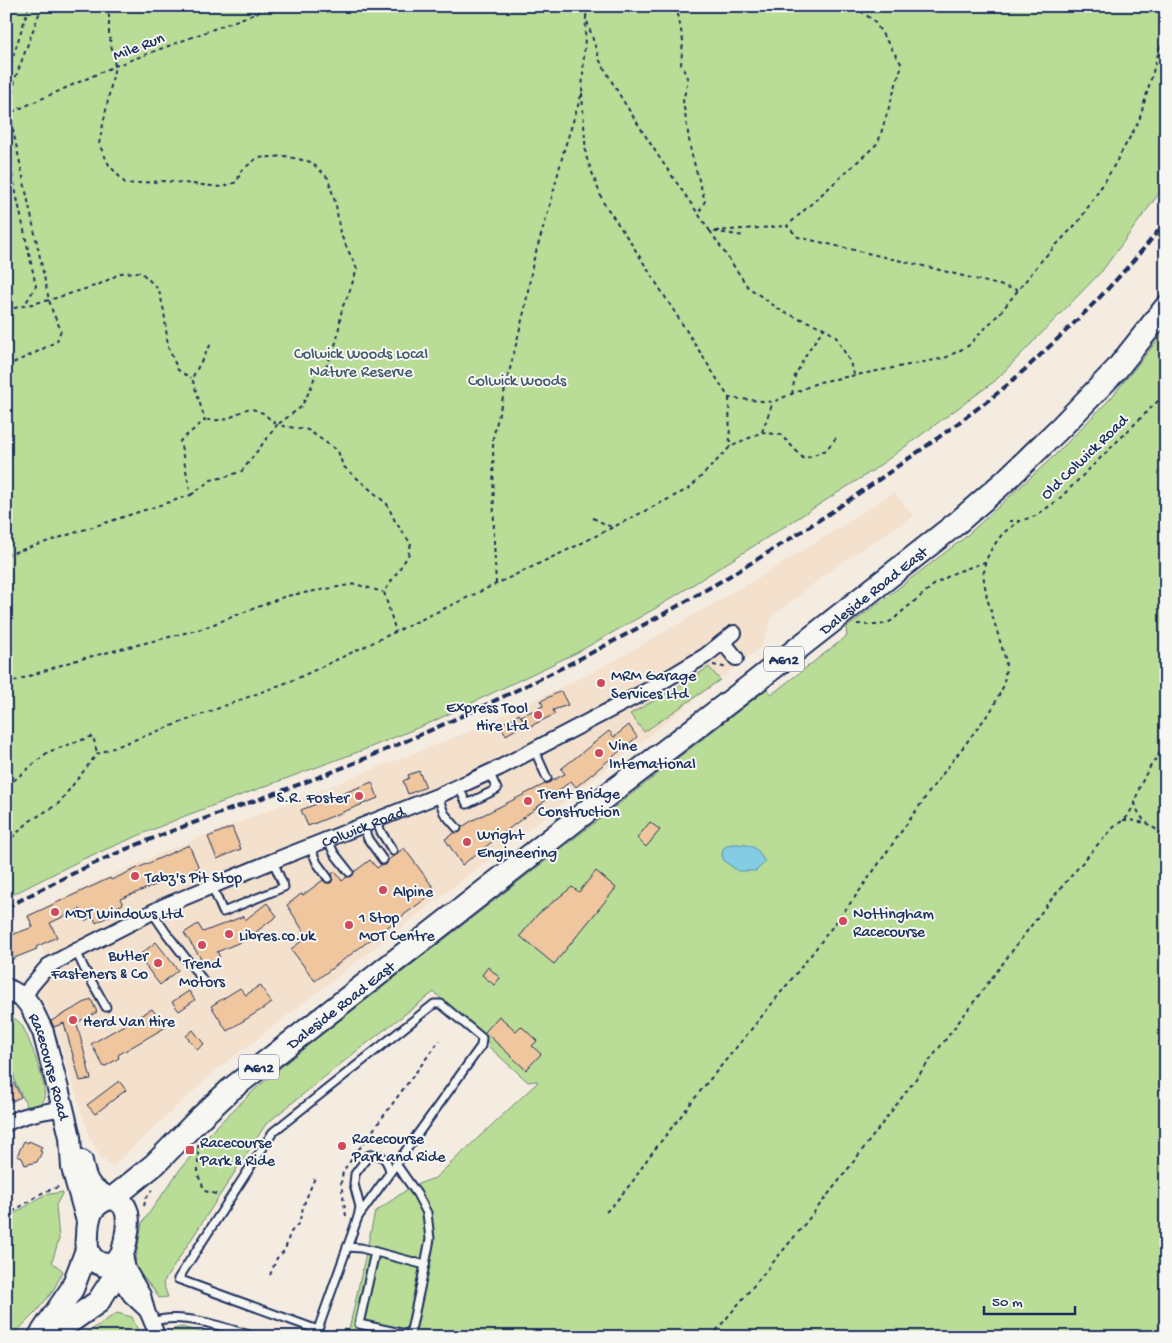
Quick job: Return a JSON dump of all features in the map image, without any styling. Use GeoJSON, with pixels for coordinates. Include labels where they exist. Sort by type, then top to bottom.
{"type":"FeatureCollection","features":[{"type":"Feature","properties":{"kind":"main road","name":"Daleside Road East"},"geometry":{"type":"LineString","coordinates":[[87,1221],[98,1204],[111,1198],[155,1164],[200,1118],[237,1084],[957,523],[1005,481],[1062,426],[1116,370],[1166,307]]}},
{"type":"Feature","properties":{"kind":"main road","name":"Daleside Road East"},"geometry":{"type":"LineString","coordinates":[[116,1262],[136,1214],[135,1204],[155,1164]]}},
{"type":"Feature","properties":{"kind":"main road"},"geometry":{"type":"LineString","coordinates":[[111,1198],[119,1201],[136,1214]]}},
{"type":"Feature","properties":{"kind":"main road"},"geometry":{"type":"LineString","coordinates":[[40,1337],[72,1289],[87,1250],[87,1221]]}},
{"type":"Feature","properties":{"kind":"main road"},"geometry":{"type":"LineString","coordinates":[[48,1337],[98,1302],[116,1262],[93,1260],[87,1250]]}},
{"type":"Feature","properties":{"kind":"street","name":"Colwick Road"},"geometry":{"type":"LineString","coordinates":[[15,993],[31,986],[48,966],[152,912],[273,861],[438,796],[489,772],[650,689],[705,656],[729,638],[736,658]]}},
{"type":"Feature","properties":{"kind":"street","name":"Racecourse Road"},"geometry":{"type":"LineString","coordinates":[[15,993],[30,1007],[42,1032],[70,1137],[72,1168],[87,1221]]}},
{"type":"Feature","properties":{"kind":"street"},"geometry":{"type":"LineString","coordinates":[[6,1124],[34,1114],[63,1108]]}},
{"type":"Feature","properties":{"kind":"street","name":"Racecourse Road"},"geometry":{"type":"LineString","coordinates":[[70,1137],[82,1161],[88,1183],[96,1191],[111,1198]]}},
{"type":"Feature","properties":{"kind":"street"},"geometry":{"type":"LineString","coordinates":[[116,1262],[131,1296],[150,1317]]}},
{"type":"Feature","properties":{"kind":"street"},"geometry":{"type":"LineString","coordinates":[[116,1262],[128,1268],[143,1295],[158,1337]]}},
{"type":"Feature","properties":{"kind":"street"},"geometry":{"type":"LineString","coordinates":[[98,1302],[111,1297],[131,1296]]}},
{"type":"Feature","properties":{"kind":"lane"},"geometry":{"type":"LineString","coordinates":[[534,749],[547,778]]}},
{"type":"Feature","properties":{"kind":"lane"},"geometry":{"type":"LineString","coordinates":[[458,786],[467,804],[498,789],[489,772]]}},
{"type":"Feature","properties":{"kind":"lane"},"geometry":{"type":"LineString","coordinates":[[438,796],[444,813],[456,828]]}},
{"type":"Feature","properties":{"kind":"lane"},"geometry":{"type":"LineString","coordinates":[[376,821],[394,851]]}},
{"type":"Feature","properties":{"kind":"lane"},"geometry":{"type":"LineString","coordinates":[[363,826],[368,839],[383,860]]}},
{"type":"Feature","properties":{"kind":"lane"},"geometry":{"type":"LineString","coordinates":[[328,840],[334,853],[348,872]]}},
{"type":"Feature","properties":{"kind":"lane"},"geometry":{"type":"LineString","coordinates":[[310,846],[317,863],[328,878]]}},
{"type":"Feature","properties":{"kind":"lane"},"geometry":{"type":"LineString","coordinates":[[212,886],[223,912],[284,887],[273,861]]}},
{"type":"Feature","properties":{"kind":"lane"},"geometry":{"type":"LineString","coordinates":[[152,912],[202,980]]}},
{"type":"Feature","properties":{"kind":"lane"},"geometry":{"type":"LineString","coordinates":[[76,950],[106,1007]]}},
{"type":"Feature","properties":{"kind":"lane"},"geometry":{"type":"LineString","coordinates":[[318,1330],[178,1279],[273,1132],[434,1004],[441,1004],[482,1038],[481,1046],[358,1217]]}},
{"type":"Feature","properties":{"kind":"lane"},"geometry":{"type":"LineString","coordinates":[[314,1337],[358,1217],[360,1207],[354,1184],[355,1174],[369,1155],[374,1154],[385,1159],[389,1164],[390,1172]]}},
{"type":"Feature","properties":{"kind":"lane"},"geometry":{"type":"LineString","coordinates":[[375,1252],[358,1324],[410,1335],[430,1239],[427,1213],[417,1194],[396,1164]]}},
{"type":"Feature","properties":{"kind":"lane"},"geometry":{"type":"LineString","coordinates":[[347,1247],[361,1248],[425,1265]]}},
{"type":"Feature","properties":{"kind":"lane"},"geometry":{"type":"LineString","coordinates":[[150,1317],[211,1324],[255,1337]]}},
{"type":"Feature","properties":{"kind":"path"},"geometry":{"type":"LineString","coordinates":[[6,78],[29,6]]}},
{"type":"Feature","properties":{"kind":"path"},"geometry":{"type":"LineString","coordinates":[[6,366],[57,341],[61,330],[49,300],[13,130],[11,105],[15,79],[42,6]]}},
{"type":"Feature","properties":{"kind":"path"},"geometry":{"type":"LineString","coordinates":[[6,555],[191,496],[211,480],[242,471],[277,425],[301,407],[318,368],[325,370],[337,340],[342,308],[350,293],[357,269],[340,233],[336,205],[328,178],[311,162],[285,156],[257,158],[241,171],[236,182],[221,187],[165,181],[126,184],[108,165],[99,144],[115,66],[109,33],[109,6]]}},
{"type":"Feature","properties":{"kind":"path","name":"Mile Run"},"geometry":{"type":"LineString","coordinates":[[12,112],[115,66],[275,6]]}},
{"type":"Feature","properties":{"kind":"path"},"geometry":{"type":"LineString","coordinates":[[587,6],[582,93],[586,156],[603,202],[729,398],[730,447]]}},
{"type":"Feature","properties":{"kind":"path"},"geometry":{"type":"LineString","coordinates":[[678,6],[683,41],[681,64],[688,80],[683,101],[691,152],[705,201],[698,214]]}},
{"type":"Feature","properties":{"kind":"path"},"geometry":{"type":"LineString","coordinates":[[710,231],[787,226],[878,143],[902,65],[874,21],[854,6]]}},
{"type":"Feature","properties":{"kind":"path"},"geometry":{"type":"LineString","coordinates":[[586,18],[600,61],[622,99],[659,157],[748,287],[783,312],[824,328],[836,337],[849,360],[854,375]]}},
{"type":"Feature","properties":{"kind":"path"},"geometry":{"type":"LineString","coordinates":[[729,398],[773,402],[819,382],[945,358],[968,346],[1000,313],[1042,260],[1079,221],[1107,178],[1139,121],[1160,47],[1166,39]]}},
{"type":"Feature","properties":{"kind":"path"},"geometry":{"type":"LineString","coordinates":[[496,584],[493,438],[525,308],[533,262],[582,93]]}},
{"type":"Feature","properties":{"kind":"path"},"geometry":{"type":"LineString","coordinates":[[6,135],[13,179],[36,286],[24,306]]}},
{"type":"Feature","properties":{"kind":"path"},"geometry":{"type":"LineString","coordinates":[[787,226],[798,236],[1018,290]]}},
{"type":"Feature","properties":{"kind":"path"},"geometry":{"type":"LineString","coordinates":[[710,231],[745,236]]}},
{"type":"Feature","properties":{"kind":"path"},"geometry":{"type":"LineString","coordinates":[[6,310],[49,300],[98,285],[121,273],[141,272],[159,290],[164,311],[168,347],[178,370],[192,378],[205,420]]}},
{"type":"Feature","properties":{"kind":"path"},"geometry":{"type":"LineString","coordinates":[[792,394],[794,376],[824,328]]}},
{"type":"Feature","properties":{"kind":"path"},"geometry":{"type":"LineString","coordinates":[[192,378],[212,342]]}},
{"type":"Feature","properties":{"kind":"path","name":"Old Colwick Road"},"geometry":{"type":"LineString","coordinates":[[1009,521],[1020,521],[1035,516],[1056,501],[1166,393]]}},
{"type":"Feature","properties":{"kind":"path"},"geometry":{"type":"LineString","coordinates":[[762,432],[773,402]]}},
{"type":"Feature","properties":{"kind":"path"},"geometry":{"type":"LineString","coordinates":[[191,496],[180,441],[205,420],[229,419],[239,412],[250,408],[264,414],[277,425],[308,430],[338,451],[343,466],[387,504],[395,521],[411,544],[408,556],[384,592],[396,632]]}},
{"type":"Feature","properties":{"kind":"path"},"geometry":{"type":"LineString","coordinates":[[6,843],[30,821],[58,804],[97,754],[296,679],[612,528],[690,488],[730,447],[762,432],[781,435],[804,459],[826,450],[836,438]]}},
{"type":"Feature","properties":{"kind":"path"},"geometry":{"type":"LineString","coordinates":[[593,518],[612,528]]}},
{"type":"Feature","properties":{"kind":"path"},"geometry":{"type":"LineString","coordinates":[[606,1212],[633,1181],[648,1158],[696,1096],[858,894],[932,788],[992,709],[1003,687],[1006,661],[987,598],[983,574],[985,562],[992,548],[1003,533],[1020,521]]}},
{"type":"Feature","properties":{"kind":"path"},"geometry":{"type":"LineString","coordinates":[[857,624],[881,626],[893,621],[935,584],[954,572],[985,562]]}},
{"type":"Feature","properties":{"kind":"path"},"geometry":{"type":"LineString","coordinates":[[6,684],[73,661],[201,629],[286,596],[355,584],[383,592]]}},
{"type":"Feature","properties":{"kind":"path"},"geometry":{"type":"LineString","coordinates":[[6,783],[12,782],[48,752],[93,736],[97,754]]}},
{"type":"Feature","properties":{"kind":"path"},"geometry":{"type":"LineString","coordinates":[[711,1337],[845,1174],[1049,902],[1099,843],[1130,812],[1148,770],[1166,744]]}},
{"type":"Feature","properties":{"kind":"path"},"geometry":{"type":"LineString","coordinates":[[1135,800],[1136,809],[1140,816],[1166,836]]}},
{"type":"Feature","properties":{"kind":"path"},"geometry":{"type":"LineString","coordinates":[[1123,820],[1137,820],[1147,823]]}},
{"type":"Feature","properties":{"kind":"path"},"geometry":{"type":"LineString","coordinates":[[346,1216],[341,1183],[343,1171],[440,1040]]}},
{"type":"Feature","properties":{"kind":"path"},"geometry":{"type":"LineString","coordinates":[[198,1137],[198,1175],[205,1190],[230,1198]]}},
{"type":"Feature","properties":{"kind":"path"},"geometry":{"type":"LineString","coordinates":[[270,1275],[276,1258],[285,1250],[290,1233],[299,1223],[304,1204],[316,1175]]}},
{"type":"Feature","properties":{"kind":"path"},"geometry":{"type":"LineString","coordinates":[[6,1216],[42,1193],[67,1184]]}},
{"type":"Feature","properties":{"kind":"path"},"geometry":{"type":"LineString","coordinates":[[136,1214],[152,1190]]}},
{"type":"Feature","properties":{"kind":"shaded area"},"geometry":{"type":"Polygon","coordinates":[[[894,492],[914,516],[839,564],[772,617],[762,646],[635,747],[214,1072],[112,1167],[100,1157],[89,1136],[52,1017],[32,987],[34,968],[46,957],[26,917],[27,915],[86,886],[173,848],[468,732],[601,668],[763,575],[894,492]]]}},
{"type":"Feature","properties":{"kind":"green space","name":"Colwick Woods Local Nature Reserve"},"geometry":{"type":"Polygon","coordinates":[[[6,6],[1166,6],[1166,184],[1102,271],[995,381],[872,471],[656,608],[578,652],[432,722],[366,749],[185,816],[83,859],[6,898],[6,6]]]}},
{"type":"Feature","properties":{"kind":"green space","name":"Nottingham Racecourse"},"geometry":{"type":"Polygon","coordinates":[[[1166,330],[1166,1337],[342,1337],[344,1329],[349,1330],[375,1212],[412,1186],[435,1178],[538,1082],[528,1082],[488,1046],[489,1043],[434,992],[266,1124],[163,1283],[168,1297],[159,1298],[139,1272],[135,1263],[142,1223],[181,1168],[210,1133],[253,1091],[299,1052],[767,689],[772,694],[847,636],[846,628],[964,538],[1054,456],[1110,399],[1166,330]]]}},
{"type":"Feature","properties":{"kind":"green space"},"geometry":{"type":"Polygon","coordinates":[[[709,667],[720,680],[644,732],[630,714],[685,683],[709,667]]]}},
{"type":"Feature","properties":{"kind":"green space"},"geometry":{"type":"Polygon","coordinates":[[[6,1012],[20,1023],[24,1030],[37,1061],[43,1083],[44,1098],[42,1102],[28,1108],[15,1082],[8,1054],[10,1052],[6,1049],[6,1012]]]}},
{"type":"Feature","properties":{"kind":"green space"},"geometry":{"type":"Polygon","coordinates":[[[63,1192],[56,1205],[59,1239],[52,1262],[63,1271],[53,1291],[35,1313],[11,1337],[6,1337],[6,1219],[44,1195],[63,1192]]]}},
{"type":"Feature","properties":{"kind":"green space"},"geometry":{"type":"Polygon","coordinates":[[[117,1313],[132,1317],[141,1337],[80,1337],[117,1313]]]}},
{"type":"Feature","properties":{"kind":"green space"},"geometry":{"type":"Polygon","coordinates":[[[182,1327],[220,1337],[169,1337],[170,1332],[182,1327]]]}},
{"type":"Feature","properties":{"kind":"water"},"geometry":{"type":"Polygon","coordinates":[[[733,844],[753,847],[759,852],[765,862],[756,871],[738,871],[724,861],[722,855],[723,849],[733,844]]]}},
{"type":"Feature","properties":{"kind":"building"},"geometry":{"type":"Polygon","coordinates":[[[561,691],[568,705],[553,710],[555,714],[527,728],[525,724],[506,735],[500,725],[519,714],[524,721],[521,716],[543,706],[541,701],[561,691]]]}},
{"type":"Feature","properties":{"kind":"building"},"geometry":{"type":"Polygon","coordinates":[[[629,725],[637,737],[576,787],[571,781],[462,865],[445,839],[454,833],[460,832],[462,827],[473,820],[565,774],[561,769],[609,731],[614,737],[629,725]]]}},
{"type":"Feature","properties":{"kind":"building"},"geometry":{"type":"Polygon","coordinates":[[[419,771],[426,787],[408,794],[403,781],[409,778],[408,775],[419,771]]]}},
{"type":"Feature","properties":{"kind":"building"},"geometry":{"type":"Polygon","coordinates":[[[372,782],[378,798],[308,826],[301,810],[372,782]]]}},
{"type":"Feature","properties":{"kind":"building"},"geometry":{"type":"Polygon","coordinates":[[[650,822],[660,830],[646,847],[637,838],[650,822]]]}},
{"type":"Feature","properties":{"kind":"building"},"geometry":{"type":"Polygon","coordinates":[[[232,827],[241,849],[217,859],[208,837],[232,827]]]}},
{"type":"Feature","properties":{"kind":"building"},"geometry":{"type":"Polygon","coordinates":[[[189,845],[199,868],[120,899],[123,904],[111,910],[113,914],[96,923],[93,916],[85,921],[80,909],[50,923],[57,937],[36,947],[37,949],[12,959],[6,947],[6,937],[33,927],[28,916],[110,878],[111,880],[189,845]]]}},
{"type":"Feature","properties":{"kind":"building"},"geometry":{"type":"Polygon","coordinates":[[[404,848],[436,891],[315,981],[291,949],[307,937],[287,905],[323,880],[326,883],[331,883],[332,874],[335,871],[342,881],[352,876],[354,872],[370,860],[377,868],[381,865],[386,865],[388,860],[404,848]]]}},
{"type":"Feature","properties":{"kind":"building"},"geometry":{"type":"Polygon","coordinates":[[[596,871],[616,888],[554,964],[520,936],[538,914],[572,887],[579,892],[596,871]]]}},
{"type":"Feature","properties":{"kind":"building"},"geometry":{"type":"Polygon","coordinates":[[[267,903],[277,916],[252,935],[252,937],[217,952],[220,957],[206,966],[184,933],[198,924],[203,932],[244,916],[245,920],[267,903]]]}},
{"type":"Feature","properties":{"kind":"building","name":"Butler Fasteners & Co"},"geometry":{"type":"Polygon","coordinates":[[[156,942],[178,970],[160,985],[138,956],[156,942]]]}},
{"type":"Feature","properties":{"kind":"building"},"geometry":{"type":"Polygon","coordinates":[[[488,967],[500,978],[494,985],[482,975],[488,967]]]}},
{"type":"Feature","properties":{"kind":"building"},"geometry":{"type":"Polygon","coordinates":[[[260,985],[272,1003],[227,1031],[211,1006],[240,988],[246,995],[260,985]]]}},
{"type":"Feature","properties":{"kind":"building"},"geometry":{"type":"Polygon","coordinates":[[[189,991],[195,1000],[179,1011],[172,1002],[189,991]]]}},
{"type":"Feature","properties":{"kind":"building"},"geometry":{"type":"Polygon","coordinates":[[[91,999],[97,1012],[78,1022],[76,1020],[91,1079],[80,1081],[64,1023],[54,1027],[51,1021],[91,999]]]}},
{"type":"Feature","properties":{"kind":"building"},"geometry":{"type":"Polygon","coordinates":[[[152,1009],[166,1027],[118,1055],[119,1058],[104,1067],[91,1044],[152,1009]]]}},
{"type":"Feature","properties":{"kind":"building"},"geometry":{"type":"Polygon","coordinates":[[[499,1016],[516,1031],[521,1026],[537,1041],[532,1046],[541,1054],[526,1070],[485,1032],[499,1016]]]}},
{"type":"Feature","properties":{"kind":"building"},"geometry":{"type":"Polygon","coordinates":[[[193,1030],[204,1044],[197,1050],[186,1036],[193,1030]]]}},
{"type":"Feature","properties":{"kind":"building"},"geometry":{"type":"Polygon","coordinates":[[[119,1081],[126,1090],[95,1114],[87,1105],[119,1081]]]}},
{"type":"Feature","properties":{"kind":"building"},"geometry":{"type":"Polygon","coordinates":[[[14,1083],[21,1097],[6,1104],[6,1087],[14,1083]]]}},
{"type":"Feature","properties":{"kind":"building"},"geometry":{"type":"Polygon","coordinates":[[[24,1141],[28,1143],[29,1141],[42,1147],[40,1151],[42,1152],[37,1162],[25,1165],[22,1158],[17,1156],[24,1141]]]}},
{"type":"Feature","properties":{"kind":"railway"},"geometry":{"type":"LineString","coordinates":[[6,908],[67,876],[129,848],[320,777],[493,702],[635,630],[705,591],[773,550],[840,506],[964,419],[999,392],[1095,302],[1166,221]]}},
{"type":"Feature","properties":{"kind":"place","name":"MRM Garage Services Ltd"},"geometry":{"type":"Point","coordinates":[601,683]}},
{"type":"Feature","properties":{"kind":"place","name":"Express Tool Hire Ltd"},"geometry":{"type":"Point","coordinates":[538,715]}},
{"type":"Feature","properties":{"kind":"place","name":"Vine International"},"geometry":{"type":"Point","coordinates":[599,753]}},
{"type":"Feature","properties":{"kind":"place","name":"S.R. Foster"},"geometry":{"type":"Point","coordinates":[359,796]}},
{"type":"Feature","properties":{"kind":"place","name":"Trent Bridge Construction"},"geometry":{"type":"Point","coordinates":[528,801]}},
{"type":"Feature","properties":{"kind":"place","name":"Wright Engineering"},"geometry":{"type":"Point","coordinates":[467,842]}},
{"type":"Feature","properties":{"kind":"place","name":"Tabz's Pit Stop"},"geometry":{"type":"Point","coordinates":[135,876]}},
{"type":"Feature","properties":{"kind":"place","name":"Alpine"},"geometry":{"type":"Point","coordinates":[383,890]}},
{"type":"Feature","properties":{"kind":"place","name":"MDT Windows Ltd"},"geometry":{"type":"Point","coordinates":[55,912]}},
{"type":"Feature","properties":{"kind":"place","name":"Nottingham Racecourse"},"geometry":{"type":"Point","coordinates":[843,921]}},
{"type":"Feature","properties":{"kind":"place","name":"1 Stop MOT Centre"},"geometry":{"type":"Point","coordinates":[349,925]}},
{"type":"Feature","properties":{"kind":"place","name":"Libres.co.uk"},"geometry":{"type":"Point","coordinates":[229,934]}},
{"type":"Feature","properties":{"kind":"place","name":"Trend Motors"},"geometry":{"type":"Point","coordinates":[202,945]}},
{"type":"Feature","properties":{"kind":"place","name":"Butler Fasteners & Co"},"geometry":{"type":"Point","coordinates":[158,963]}},
{"type":"Feature","properties":{"kind":"place","name":"Herd Van Hire"},"geometry":{"type":"Point","coordinates":[73,1020]}},
{"type":"Feature","properties":{"kind":"place","name":"Racecourse Park and Ride"},"geometry":{"type":"Point","coordinates":[342,1146]}},
{"type":"Feature","properties":{"kind":"place","name":"Racecourse Park & Ride"},"geometry":{"type":"Point","coordinates":[190,1150]}},
{"type":"Feature","properties":{"kind":"park label","name":"Colwick Woods"},"geometry":{"type":"Point","coordinates":[517,379]}}]}
